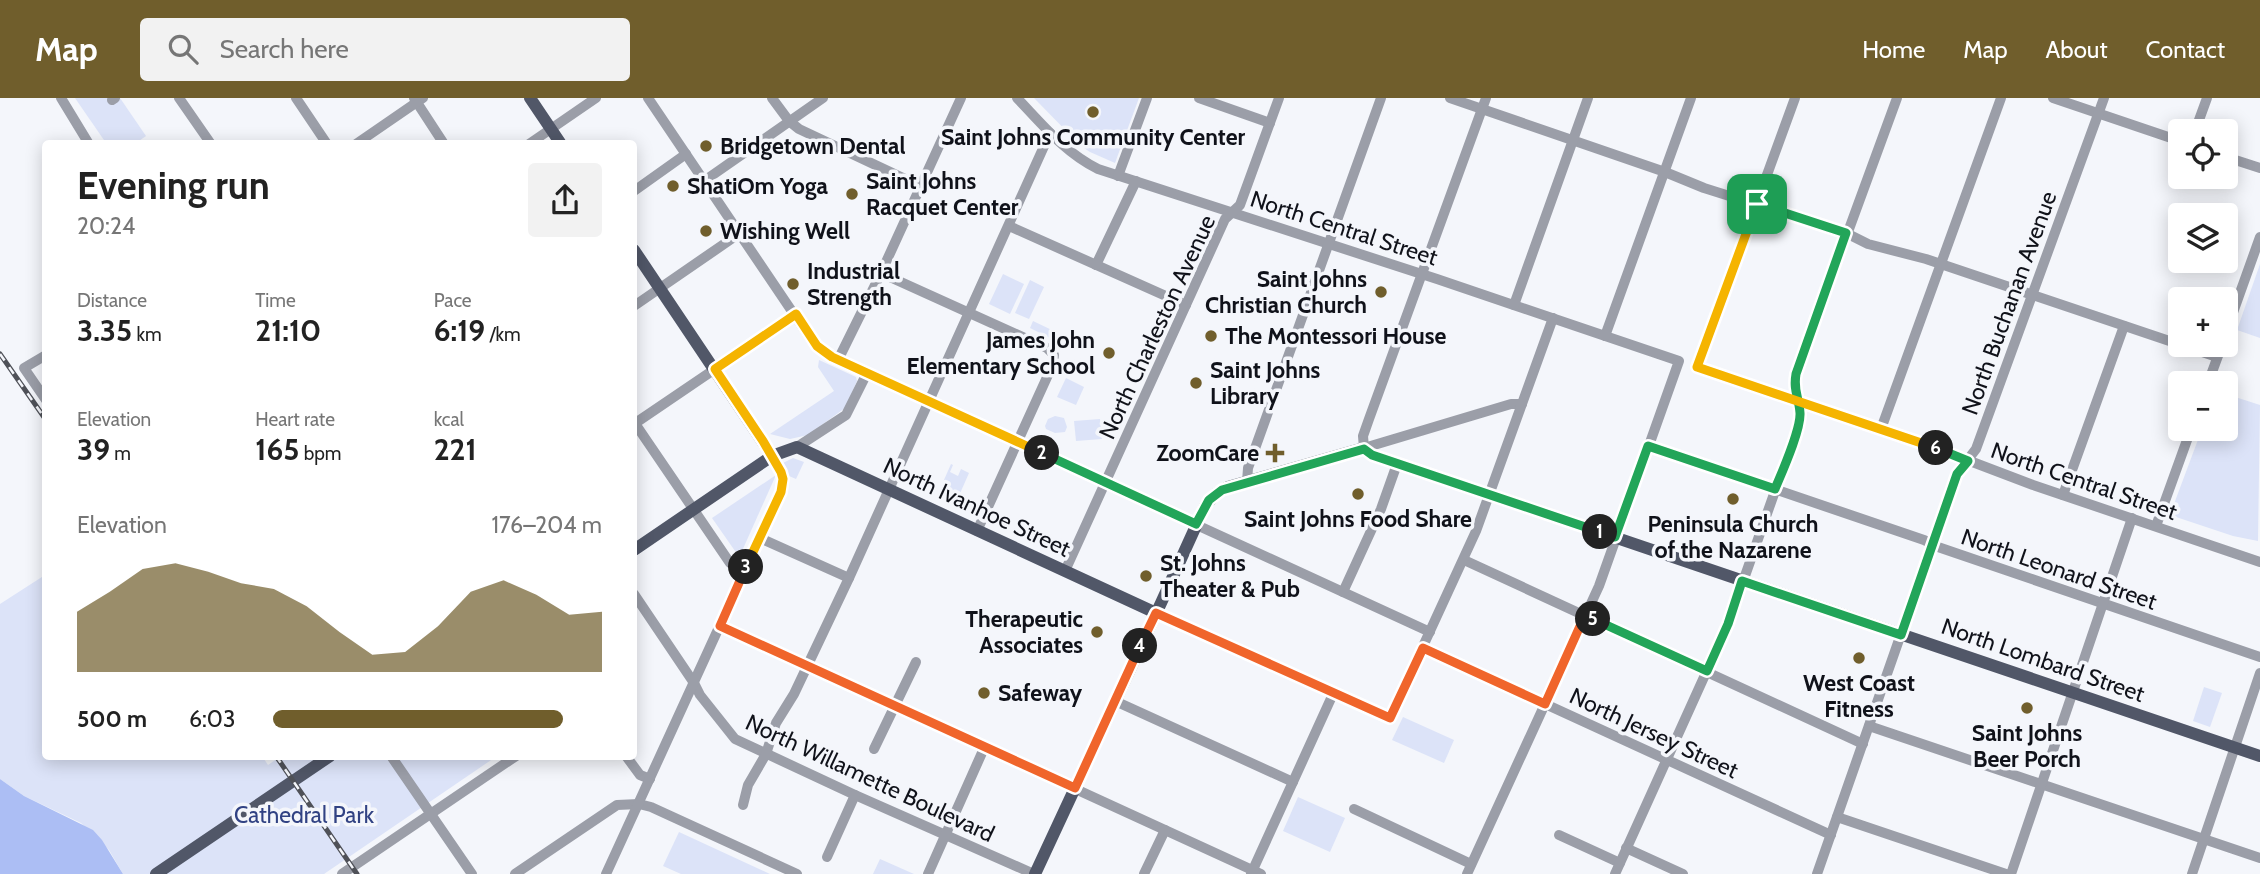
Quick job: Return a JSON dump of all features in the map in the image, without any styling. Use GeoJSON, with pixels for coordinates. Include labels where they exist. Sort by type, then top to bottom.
{"type":"FeatureCollection","features":[{"type":"Feature","properties":{"kind":"main road"},"geometry":{"type":"LineString","coordinates":[[530,98],[558,140]]}},
{"type":"Feature","properties":{"kind":"main road"},"geometry":{"type":"LineString","coordinates":[[637,254],[772,456]]}},
{"type":"Feature","properties":{"kind":"main road"},"geometry":{"type":"LineString","coordinates":[[637,548],[772,456],[797,447]]}},
{"type":"Feature","properties":{"kind":"main road","name":"North Ivanhoe Street"},"geometry":{"type":"LineString","coordinates":[[797,447],[1156,613]]}},
{"type":"Feature","properties":{"kind":"main road"},"geometry":{"type":"LineString","coordinates":[[1035,874],[1205,506],[1217,493],[1247,482],[1364,449]]}},
{"type":"Feature","properties":{"kind":"main road","name":"North Lombard Street"},"geometry":{"type":"LineString","coordinates":[[1364,449],[1372,455],[1397,464],[2260,756]]}},
{"type":"Feature","properties":{"kind":"main road"},"geometry":{"type":"LineString","coordinates":[[156,874],[324,760]]}},
{"type":"Feature","properties":{"kind":"street"},"geometry":{"type":"LineString","coordinates":[[61,98],[87,140]]}},
{"type":"Feature","properties":{"kind":"street"},"geometry":{"type":"LineString","coordinates":[[179,98],[208,140]]}},
{"type":"Feature","properties":{"kind":"street"},"geometry":{"type":"LineString","coordinates":[[296,98],[324,140]]}},
{"type":"Feature","properties":{"kind":"street"},"geometry":{"type":"LineString","coordinates":[[535,140],[597,98]]}},
{"type":"Feature","properties":{"kind":"street"},"geometry":{"type":"LineString","coordinates":[[648,98],[817,346],[838,360],[1430,632]]}},
{"type":"Feature","properties":{"kind":"street"},"geometry":{"type":"LineString","coordinates":[[772,98],[789,121],[799,129],[920,187]]}},
{"type":"Feature","properties":{"kind":"street"},"geometry":{"type":"LineString","coordinates":[[704,181],[823,98]]}},
{"type":"Feature","properties":{"kind":"street"},"geometry":{"type":"LineString","coordinates":[[838,360],[881,274],[961,98]]}},
{"type":"Feature","properties":{"kind":"street","name":"North Central Street"},"geometry":{"type":"LineString","coordinates":[[1017,98],[1082,161],[1118,176],[1422,274],[1679,361],[1648,446]]}},
{"type":"Feature","properties":{"kind":"street"},"geometry":{"type":"LineString","coordinates":[[1118,176],[1147,98]]}},
{"type":"Feature","properties":{"kind":"street"},"geometry":{"type":"LineString","coordinates":[[1199,98],[1270,123]]}},
{"type":"Feature","properties":{"kind":"street","name":"North Charleston Avenue"},"geometry":{"type":"LineString","coordinates":[[1065,571],[1225,219],[1240,205],[1279,98]]}},
{"type":"Feature","properties":{"kind":"street"},"geometry":{"type":"LineString","coordinates":[[1247,482],[1248,468],[1381,98]]}},
{"type":"Feature","properties":{"kind":"street"},"geometry":{"type":"LineString","coordinates":[[1450,98],[1704,188],[1846,233],[1868,244],[1940,264],[2168,341]]}},
{"type":"Feature","properties":{"kind":"street"},"geometry":{"type":"LineString","coordinates":[[1486,98],[1363,436],[1364,449],[1511,404],[1522,404]]}},
{"type":"Feature","properties":{"kind":"street"},"geometry":{"type":"LineString","coordinates":[[1514,305],[1588,98]]}},
{"type":"Feature","properties":{"kind":"street"},"geometry":{"type":"LineString","coordinates":[[1605,336],[1691,98]]}},
{"type":"Feature","properties":{"kind":"street"},"geometry":{"type":"LineString","coordinates":[[1757,204],[1795,98]]}},
{"type":"Feature","properties":{"kind":"street"},"geometry":{"type":"LineString","coordinates":[[1615,874],[1728,624],[1798,426],[1800,413],[1794,388],[1796,374],[1897,98]]}},
{"type":"Feature","properties":{"kind":"street"},"geometry":{"type":"LineString","coordinates":[[1881,429],[2001,98]]}},
{"type":"Feature","properties":{"kind":"street"},"geometry":{"type":"LineString","coordinates":[[2053,98],[2168,137]]}},
{"type":"Feature","properties":{"kind":"street","name":"North Buchanan Avenue"},"geometry":{"type":"LineString","coordinates":[[1817,874],[1931,544],[1957,474],[1976,449],[2104,98]]}},
{"type":"Feature","properties":{"kind":"street"},"geometry":{"type":"LineString","coordinates":[[2199,119],[2207,98]]}},
{"type":"Feature","properties":{"kind":"street"},"geometry":{"type":"LineString","coordinates":[[362,140],[418,99],[442,140]]}},
{"type":"Feature","properties":{"kind":"street"},"geometry":{"type":"LineString","coordinates":[[743,805],[748,785],[766,754],[776,723],[808,666],[1051,133]]}},
{"type":"Feature","properties":{"kind":"street"},"geometry":{"type":"LineString","coordinates":[[637,189],[686,154]]}},
{"type":"Feature","properties":{"kind":"street"},"geometry":{"type":"LineString","coordinates":[[2238,161],[2260,168]]}},
{"type":"Feature","properties":{"kind":"street"},"geometry":{"type":"LineString","coordinates":[[1096,265],[1136,181]]}},
{"type":"Feature","properties":{"kind":"street","name":"North Central Street"},"geometry":{"type":"LineString","coordinates":[[1757,204],[1697,367],[2260,562]]}},
{"type":"Feature","properties":{"kind":"street"},"geometry":{"type":"LineString","coordinates":[[1009,226],[1186,305]]}},
{"type":"Feature","properties":{"kind":"street"},"geometry":{"type":"LineString","coordinates":[[637,304],[740,233]]}},
{"type":"Feature","properties":{"kind":"street"},"geometry":{"type":"LineString","coordinates":[[2238,298],[2260,237]]}},
{"type":"Feature","properties":{"kind":"street"},"geometry":{"type":"LineString","coordinates":[[881,274],[1047,348],[1054,355],[1053,364],[977,531]]}},
{"type":"Feature","properties":{"kind":"street"},"geometry":{"type":"LineString","coordinates":[[637,421],[796,314]]}},
{"type":"Feature","properties":{"kind":"street"},"geometry":{"type":"LineString","coordinates":[[1423,648],[1464,559],[1553,318]]}},
{"type":"Feature","properties":{"kind":"street"},"geometry":{"type":"LineString","coordinates":[[2063,495],[2124,326]]}},
{"type":"Feature","properties":{"kind":"street"},"geometry":{"type":"LineString","coordinates":[[42,357],[24,368],[42,394]]}},
{"type":"Feature","properties":{"kind":"street"},"geometry":{"type":"LineString","coordinates":[[2212,371],[2217,357]]}},
{"type":"Feature","properties":{"kind":"street"},"geometry":{"type":"LineString","coordinates":[[797,447],[846,415],[867,373]]}},
{"type":"Feature","properties":{"kind":"street"},"geometry":{"type":"LineString","coordinates":[[637,427],[730,564],[744,571]]}},
{"type":"Feature","properties":{"kind":"street"},"geometry":{"type":"LineString","coordinates":[[2156,526],[2187,441]]}},
{"type":"Feature","properties":{"kind":"street"},"geometry":{"type":"LineString","coordinates":[[1354,810],[1469,869],[1599,586],[1648,446]]}},
{"type":"Feature","properties":{"kind":"street","name":"North Leonard Street"},"geometry":{"type":"LineString","coordinates":[[1648,446],[2260,657]]}},
{"type":"Feature","properties":{"kind":"street"},"geometry":{"type":"LineString","coordinates":[[606,874],[783,486],[781,472],[772,456]]}},
{"type":"Feature","properties":{"kind":"street"},"geometry":{"type":"LineString","coordinates":[[1343,592],[1381,509],[1397,464]]}},
{"type":"Feature","properties":{"kind":"street"},"geometry":{"type":"LineString","coordinates":[[1837,817],[2008,874],[2042,784],[2132,518]]}},
{"type":"Feature","properties":{"kind":"street"},"geometry":{"type":"LineString","coordinates":[[760,538],[849,578]]}},
{"type":"Feature","properties":{"kind":"street"},"geometry":{"type":"LineString","coordinates":[[1464,559],[1863,744]]}},
{"type":"Feature","properties":{"kind":"street","name":"North Willamette Boulevard"},"geometry":{"type":"LineString","coordinates":[[637,598],[700,695],[732,737],[855,795],[1035,874]]}},
{"type":"Feature","properties":{"kind":"street","name":"North Ivanhoe Street"},"geometry":{"type":"LineString","coordinates":[[1156,613],[1390,718],[1423,648]]}},
{"type":"Feature","properties":{"kind":"street"},"geometry":{"type":"LineString","coordinates":[[720,626],[985,746],[1255,873],[1333,694]]}},
{"type":"Feature","properties":{"kind":"street","name":"North Jersey Street"},"geometry":{"type":"LineString","coordinates":[[1423,648],[1831,835]]}},
{"type":"Feature","properties":{"kind":"street"},"geometry":{"type":"LineString","coordinates":[[874,749],[916,662]]}},
{"type":"Feature","properties":{"kind":"street"},"geometry":{"type":"LineString","coordinates":[[2192,874],[2260,673]]}},
{"type":"Feature","properties":{"kind":"street"},"geometry":{"type":"LineString","coordinates":[[1115,701],[1293,782]]}},
{"type":"Feature","properties":{"kind":"street"},"geometry":{"type":"LineString","coordinates":[[1870,726],[2260,858]]}},
{"type":"Feature","properties":{"kind":"street"},"geometry":{"type":"LineString","coordinates":[[928,874],[985,746]]}},
{"type":"Feature","properties":{"kind":"street"},"geometry":{"type":"LineString","coordinates":[[394,760],[472,874]]}},
{"type":"Feature","properties":{"kind":"street"},"geometry":{"type":"LineString","coordinates":[[342,874],[510,760]]}},
{"type":"Feature","properties":{"kind":"street"},"geometry":{"type":"LineString","coordinates":[[629,760],[640,775],[650,779]]}},
{"type":"Feature","properties":{"kind":"street"},"geometry":{"type":"LineString","coordinates":[[827,857],[855,795]]}},
{"type":"Feature","properties":{"kind":"street"},"geometry":{"type":"LineString","coordinates":[[515,874],[617,805],[639,804],[797,874]]}},
{"type":"Feature","properties":{"kind":"street"},"geometry":{"type":"LineString","coordinates":[[1144,874],[1165,830]]}},
{"type":"Feature","properties":{"kind":"street"},"geometry":{"type":"LineString","coordinates":[[1559,835],[1620,863]]}},
{"type":"Feature","properties":{"kind":"street"},"geometry":{"type":"LineString","coordinates":[[1626,848],[1683,874]]}},
{"type":"Feature","properties":{"kind":"green space"},"geometry":{"type":"Polygon","coordinates":[[[75,98],[120,98],[146,136],[140,140],[104,140],[75,98]]]}},
{"type":"Feature","properties":{"kind":"green space"},"geometry":{"type":"Polygon","coordinates":[[[1034,98],[1139,98],[1115,163],[1081,146],[1034,98]]]}},
{"type":"Feature","properties":{"kind":"green space"},"geometry":{"type":"Polygon","coordinates":[[[2260,264],[2260,338],[2238,330],[2260,264]]]}},
{"type":"Feature","properties":{"kind":"green space"},"geometry":{"type":"Polygon","coordinates":[[[1003,274],[1024,284],[1010,314],[989,304],[1003,274]]]}},
{"type":"Feature","properties":{"kind":"green space"},"geometry":{"type":"Polygon","coordinates":[[[1030,280],[1044,287],[1029,319],[1015,313],[1030,280]]]}},
{"type":"Feature","properties":{"kind":"green space"},"geometry":{"type":"Polygon","coordinates":[[[1033,321],[1056,332],[1052,339],[1030,328],[1033,321]]]}},
{"type":"Feature","properties":{"kind":"green space"},"geometry":{"type":"Polygon","coordinates":[[[819,360],[856,377],[857,381],[845,408],[808,435],[790,439],[770,434],[834,391],[818,367],[819,360]]]}},
{"type":"Feature","properties":{"kind":"green space"},"geometry":{"type":"Polygon","coordinates":[[[1066,378],[1084,387],[1076,405],[1057,397],[1066,378]]]}},
{"type":"Feature","properties":{"kind":"green space"},"geometry":{"type":"Polygon","coordinates":[[[2238,398],[2260,405],[2258,541],[2233,536],[2173,516],[2174,513],[2171,512],[2198,441],[2238,441],[2238,398]]]}},
{"type":"Feature","properties":{"kind":"green space"},"geometry":{"type":"Polygon","coordinates":[[[1055,416],[1064,418],[1067,427],[1065,432],[1055,433],[1046,429],[1048,419],[1055,416]]]}},
{"type":"Feature","properties":{"kind":"green space"},"geometry":{"type":"Polygon","coordinates":[[[1100,419],[1102,439],[1076,441],[1074,421],[1100,419]]]}},
{"type":"Feature","properties":{"kind":"green space"},"geometry":{"type":"Polygon","coordinates":[[[793,458],[804,462],[796,479],[789,476],[783,463],[793,458]]]}},
{"type":"Feature","properties":{"kind":"green space"},"geometry":{"type":"Polygon","coordinates":[[[951,464],[953,465],[950,472],[958,476],[961,469],[969,473],[954,507],[936,498],[951,464]]]}},
{"type":"Feature","properties":{"kind":"green space"},"geometry":{"type":"Polygon","coordinates":[[[776,475],[742,551],[735,551],[712,518],[776,475]]]}},
{"type":"Feature","properties":{"kind":"green space","name":"Cathedral Park"},"geometry":{"type":"Polygon","coordinates":[[[42,577],[42,760],[265,760],[268,765],[275,760],[491,760],[324,874],[123,874],[109,850],[81,823],[24,796],[0,779],[0,604],[42,577]]]}},
{"type":"Feature","properties":{"kind":"green space"},"geometry":{"type":"Polygon","coordinates":[[[2204,687],[2222,693],[2210,727],[2193,721],[2204,687]]]}},
{"type":"Feature","properties":{"kind":"green space"},"geometry":{"type":"Polygon","coordinates":[[[1403,717],[1454,740],[1444,763],[1392,740],[1403,717]]]}},
{"type":"Feature","properties":{"kind":"green space"},"geometry":{"type":"Polygon","coordinates":[[[1298,797],[1345,818],[1330,852],[1283,831],[1298,797]]]}},
{"type":"Feature","properties":{"kind":"green space"},"geometry":{"type":"Polygon","coordinates":[[[679,832],[770,874],[681,874],[663,866],[679,832]]]}},
{"type":"Feature","properties":{"kind":"green space"},"geometry":{"type":"Polygon","coordinates":[[[880,859],[914,874],[873,874],[880,859]]]}},
{"type":"Feature","properties":{"kind":"water"},"geometry":{"type":"Polygon","coordinates":[[[0,779],[24,796],[93,830],[123,874],[0,874],[0,779]]]}},
{"type":"Feature","properties":{"kind":"railway"},"geometry":{"type":"LineString","coordinates":[[0,354],[42,414]]}},
{"type":"Feature","properties":{"kind":"railway"},"geometry":{"type":"LineString","coordinates":[[279,760],[357,874]]}},
{"type":"Feature","properties":{"kind":"place","name":"Saint Johns Community Center"},"geometry":{"type":"Point","coordinates":[1093,112]}},
{"type":"Feature","properties":{"kind":"place","name":"Bridgetown Dental"},"geometry":{"type":"Point","coordinates":[706,146]}},
{"type":"Feature","properties":{"kind":"place","name":"ShatiOm Yoga"},"geometry":{"type":"Point","coordinates":[673,186]}},
{"type":"Feature","properties":{"kind":"place","name":"Saint Johns Racquet Center"},"geometry":{"type":"Point","coordinates":[852,194]}},
{"type":"Feature","properties":{"kind":"place","name":"Wishing Well"},"geometry":{"type":"Point","coordinates":[706,231]}},
{"type":"Feature","properties":{"kind":"place","name":"Industrial Strength"},"geometry":{"type":"Point","coordinates":[793,284]}},
{"type":"Feature","properties":{"kind":"place","name":"Saint Johns Christian Church"},"geometry":{"type":"Point","coordinates":[1381,292]}},
{"type":"Feature","properties":{"kind":"place","name":"The Montessori House"},"geometry":{"type":"Point","coordinates":[1211,336]}},
{"type":"Feature","properties":{"kind":"place","name":"James John Elementary School"},"geometry":{"type":"Point","coordinates":[1109,353]}},
{"type":"Feature","properties":{"kind":"place","name":"Saint Johns Library"},"geometry":{"type":"Point","coordinates":[1196,383]}},
{"type":"Feature","properties":{"kind":"place","name":"ZoomCare"},"geometry":{"type":"Point","coordinates":[1275,453]}},
{"type":"Feature","properties":{"kind":"place","name":"Saint Johns Food Share"},"geometry":{"type":"Point","coordinates":[1358,494]}},
{"type":"Feature","properties":{"kind":"place","name":"Peninsula Church of the Nazarene"},"geometry":{"type":"Point","coordinates":[1733,499]}},
{"type":"Feature","properties":{"kind":"place","name":"St. Johns Theater & Pub"},"geometry":{"type":"Point","coordinates":[1146,576]}},
{"type":"Feature","properties":{"kind":"place","name":"Therapeutic Associates"},"geometry":{"type":"Point","coordinates":[1097,632]}},
{"type":"Feature","properties":{"kind":"place","name":"West Coast Fitness"},"geometry":{"type":"Point","coordinates":[1859,658]}},
{"type":"Feature","properties":{"kind":"place","name":"Safeway"},"geometry":{"type":"Point","coordinates":[984,693]}},
{"type":"Feature","properties":{"kind":"place","name":"Saint Johns Beer Porch"},"geometry":{"type":"Point","coordinates":[2027,708]}},
{"type":"Feature","properties":{"kind":"route"},"geometry":{"type":"LineString","coordinates":[[1757,204],[1697,367],[1796,401],[1954,454],[1968,461],[1957,474],[1901,635],[1742,581],[1728,624],[1707,671],[1585,615],[1545,704],[1423,648],[1390,718],[1156,613],[1075,788],[720,626],[781,492],[783,479],[763,441],[715,369],[796,314],[817,346],[832,357],[1196,524],[1209,500],[1228,487],[1364,449],[1372,455],[1615,537],[1648,446],[1775,489],[1798,426],[1800,413],[1796,401],[1794,388],[1796,374],[1846,233],[1757,204]]}}]}
